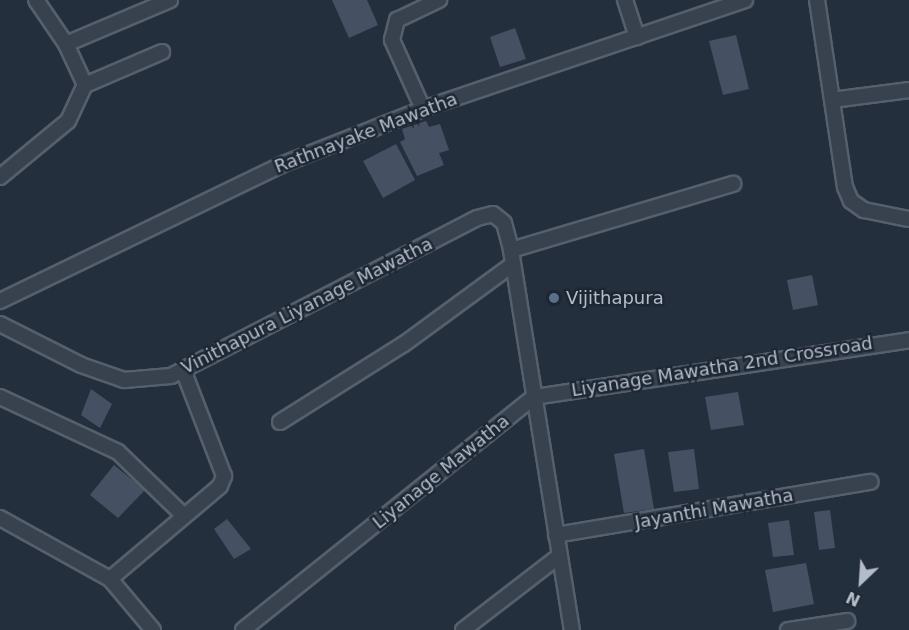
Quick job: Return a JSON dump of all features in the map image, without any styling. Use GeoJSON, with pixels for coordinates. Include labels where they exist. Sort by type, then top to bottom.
{"type":"FeatureCollection","features":[{"type":"Feature","properties":{"kind":"street"},"geometry":{"type":"LineString","coordinates":[[36,0],[66,44],[86,85]]}},
{"type":"Feature","properties":{"kind":"street"},"geometry":{"type":"LineString","coordinates":[[66,44],[170,0]]}},
{"type":"Feature","properties":{"kind":"street"},"geometry":{"type":"LineString","coordinates":[[423,109],[392,40],[397,20],[439,0]]}},
{"type":"Feature","properties":{"kind":"street"},"geometry":{"type":"LineString","coordinates":[[626,0],[637,37]]}},
{"type":"Feature","properties":{"kind":"street","name":"Rathnayake Mawatha"},"geometry":{"type":"LineString","coordinates":[[0,301],[280,165],[423,109],[745,0]]}},
{"type":"Feature","properties":{"kind":"street"},"geometry":{"type":"LineString","coordinates":[[817,0],[845,187],[851,201],[864,210],[909,219]]}},
{"type":"Feature","properties":{"kind":"street"},"geometry":{"type":"LineString","coordinates":[[0,177],[68,121],[86,85],[162,52]]}},
{"type":"Feature","properties":{"kind":"street"},"geometry":{"type":"LineString","coordinates":[[832,100],[909,90]]}},
{"type":"Feature","properties":{"kind":"street"},"geometry":{"type":"LineString","coordinates":[[511,250],[733,184]]}},
{"type":"Feature","properties":{"kind":"street","name":"Vinithapura Liyanage Mawatha"},"geometry":{"type":"LineString","coordinates":[[0,324],[81,365],[124,380],[171,376],[477,218],[493,214],[504,223],[511,250],[512,265]]}},
{"type":"Feature","properties":{"kind":"street"},"geometry":{"type":"LineString","coordinates":[[280,422],[404,344],[512,265],[572,630]]}},
{"type":"Feature","properties":{"kind":"street","name":"Liyanage Mawatha 2nd Crossroad"},"geometry":{"type":"LineString","coordinates":[[534,397],[909,340]]}},
{"type":"Feature","properties":{"kind":"street"},"geometry":{"type":"LineString","coordinates":[[110,579],[183,514],[220,486],[224,476],[183,370]]}},
{"type":"Feature","properties":{"kind":"street"},"geometry":{"type":"LineString","coordinates":[[0,397],[118,452],[183,514]]}},
{"type":"Feature","properties":{"kind":"street","name":"Liyanage Mawatha"},"geometry":{"type":"LineString","coordinates":[[243,630],[534,397]]}},
{"type":"Feature","properties":{"kind":"street","name":"Jayanthi Mawatha"},"geometry":{"type":"LineString","coordinates":[[556,535],[871,482]]}},
{"type":"Feature","properties":{"kind":"street"},"geometry":{"type":"LineString","coordinates":[[0,518],[110,579],[153,630]]}},
{"type":"Feature","properties":{"kind":"street"},"geometry":{"type":"LineString","coordinates":[[463,630],[559,556]]}},
{"type":"Feature","properties":{"kind":"street"},"geometry":{"type":"LineString","coordinates":[[788,630],[847,621]]}},
{"type":"Feature","properties":{"kind":"building"},"geometry":{"type":"Polygon","coordinates":[[[332,0],[367,0],[378,25],[349,38],[332,0]]]}},
{"type":"Feature","properties":{"kind":"building"},"geometry":{"type":"Polygon","coordinates":[[[515,28],[526,59],[500,67],[490,37],[515,28]]]}},
{"type":"Feature","properties":{"kind":"building"},"geometry":{"type":"Polygon","coordinates":[[[736,35],[749,89],[723,95],[709,41],[736,35]]]}},
{"type":"Feature","properties":{"kind":"building"},"geometry":{"type":"Polygon","coordinates":[[[426,121],[429,127],[440,124],[449,150],[439,153],[444,165],[417,176],[400,142],[405,139],[402,129],[426,121]]]}},
{"type":"Feature","properties":{"kind":"building"},"geometry":{"type":"Polygon","coordinates":[[[396,144],[415,180],[383,198],[363,161],[396,144]]]}},
{"type":"Feature","properties":{"kind":"building"},"geometry":{"type":"Polygon","coordinates":[[[812,275],[818,305],[793,310],[787,280],[812,275]]]}},
{"type":"Feature","properties":{"kind":"building"},"geometry":{"type":"Polygon","coordinates":[[[91,389],[112,404],[100,428],[81,415],[91,389]]]}},
{"type":"Feature","properties":{"kind":"building"},"geometry":{"type":"Polygon","coordinates":[[[738,392],[744,425],[711,430],[705,397],[738,392]]]}},
{"type":"Feature","properties":{"kind":"building"},"geometry":{"type":"Polygon","coordinates":[[[644,449],[654,509],[624,513],[614,454],[644,449]]]}},
{"type":"Feature","properties":{"kind":"building"},"geometry":{"type":"Polygon","coordinates":[[[694,449],[699,489],[674,492],[668,452],[694,449]]]}},
{"type":"Feature","properties":{"kind":"building"},"geometry":{"type":"Polygon","coordinates":[[[114,465],[145,490],[118,518],[90,495],[114,465]]]}},
{"type":"Feature","properties":{"kind":"building"},"geometry":{"type":"Polygon","coordinates":[[[830,510],[835,548],[819,550],[814,512],[830,510]]]}},
{"type":"Feature","properties":{"kind":"building"},"geometry":{"type":"Polygon","coordinates":[[[227,519],[251,549],[234,559],[214,529],[227,519]]]}},
{"type":"Feature","properties":{"kind":"building"},"geometry":{"type":"Polygon","coordinates":[[[789,520],[794,555],[773,557],[768,523],[789,520]]]}},
{"type":"Feature","properties":{"kind":"building"},"geometry":{"type":"Polygon","coordinates":[[[806,563],[814,604],[773,612],[765,570],[806,563]]]}},
{"type":"Feature","properties":{"kind":"place","name":"Vijithapura"},"geometry":{"type":"Point","coordinates":[554,298]}}]}
